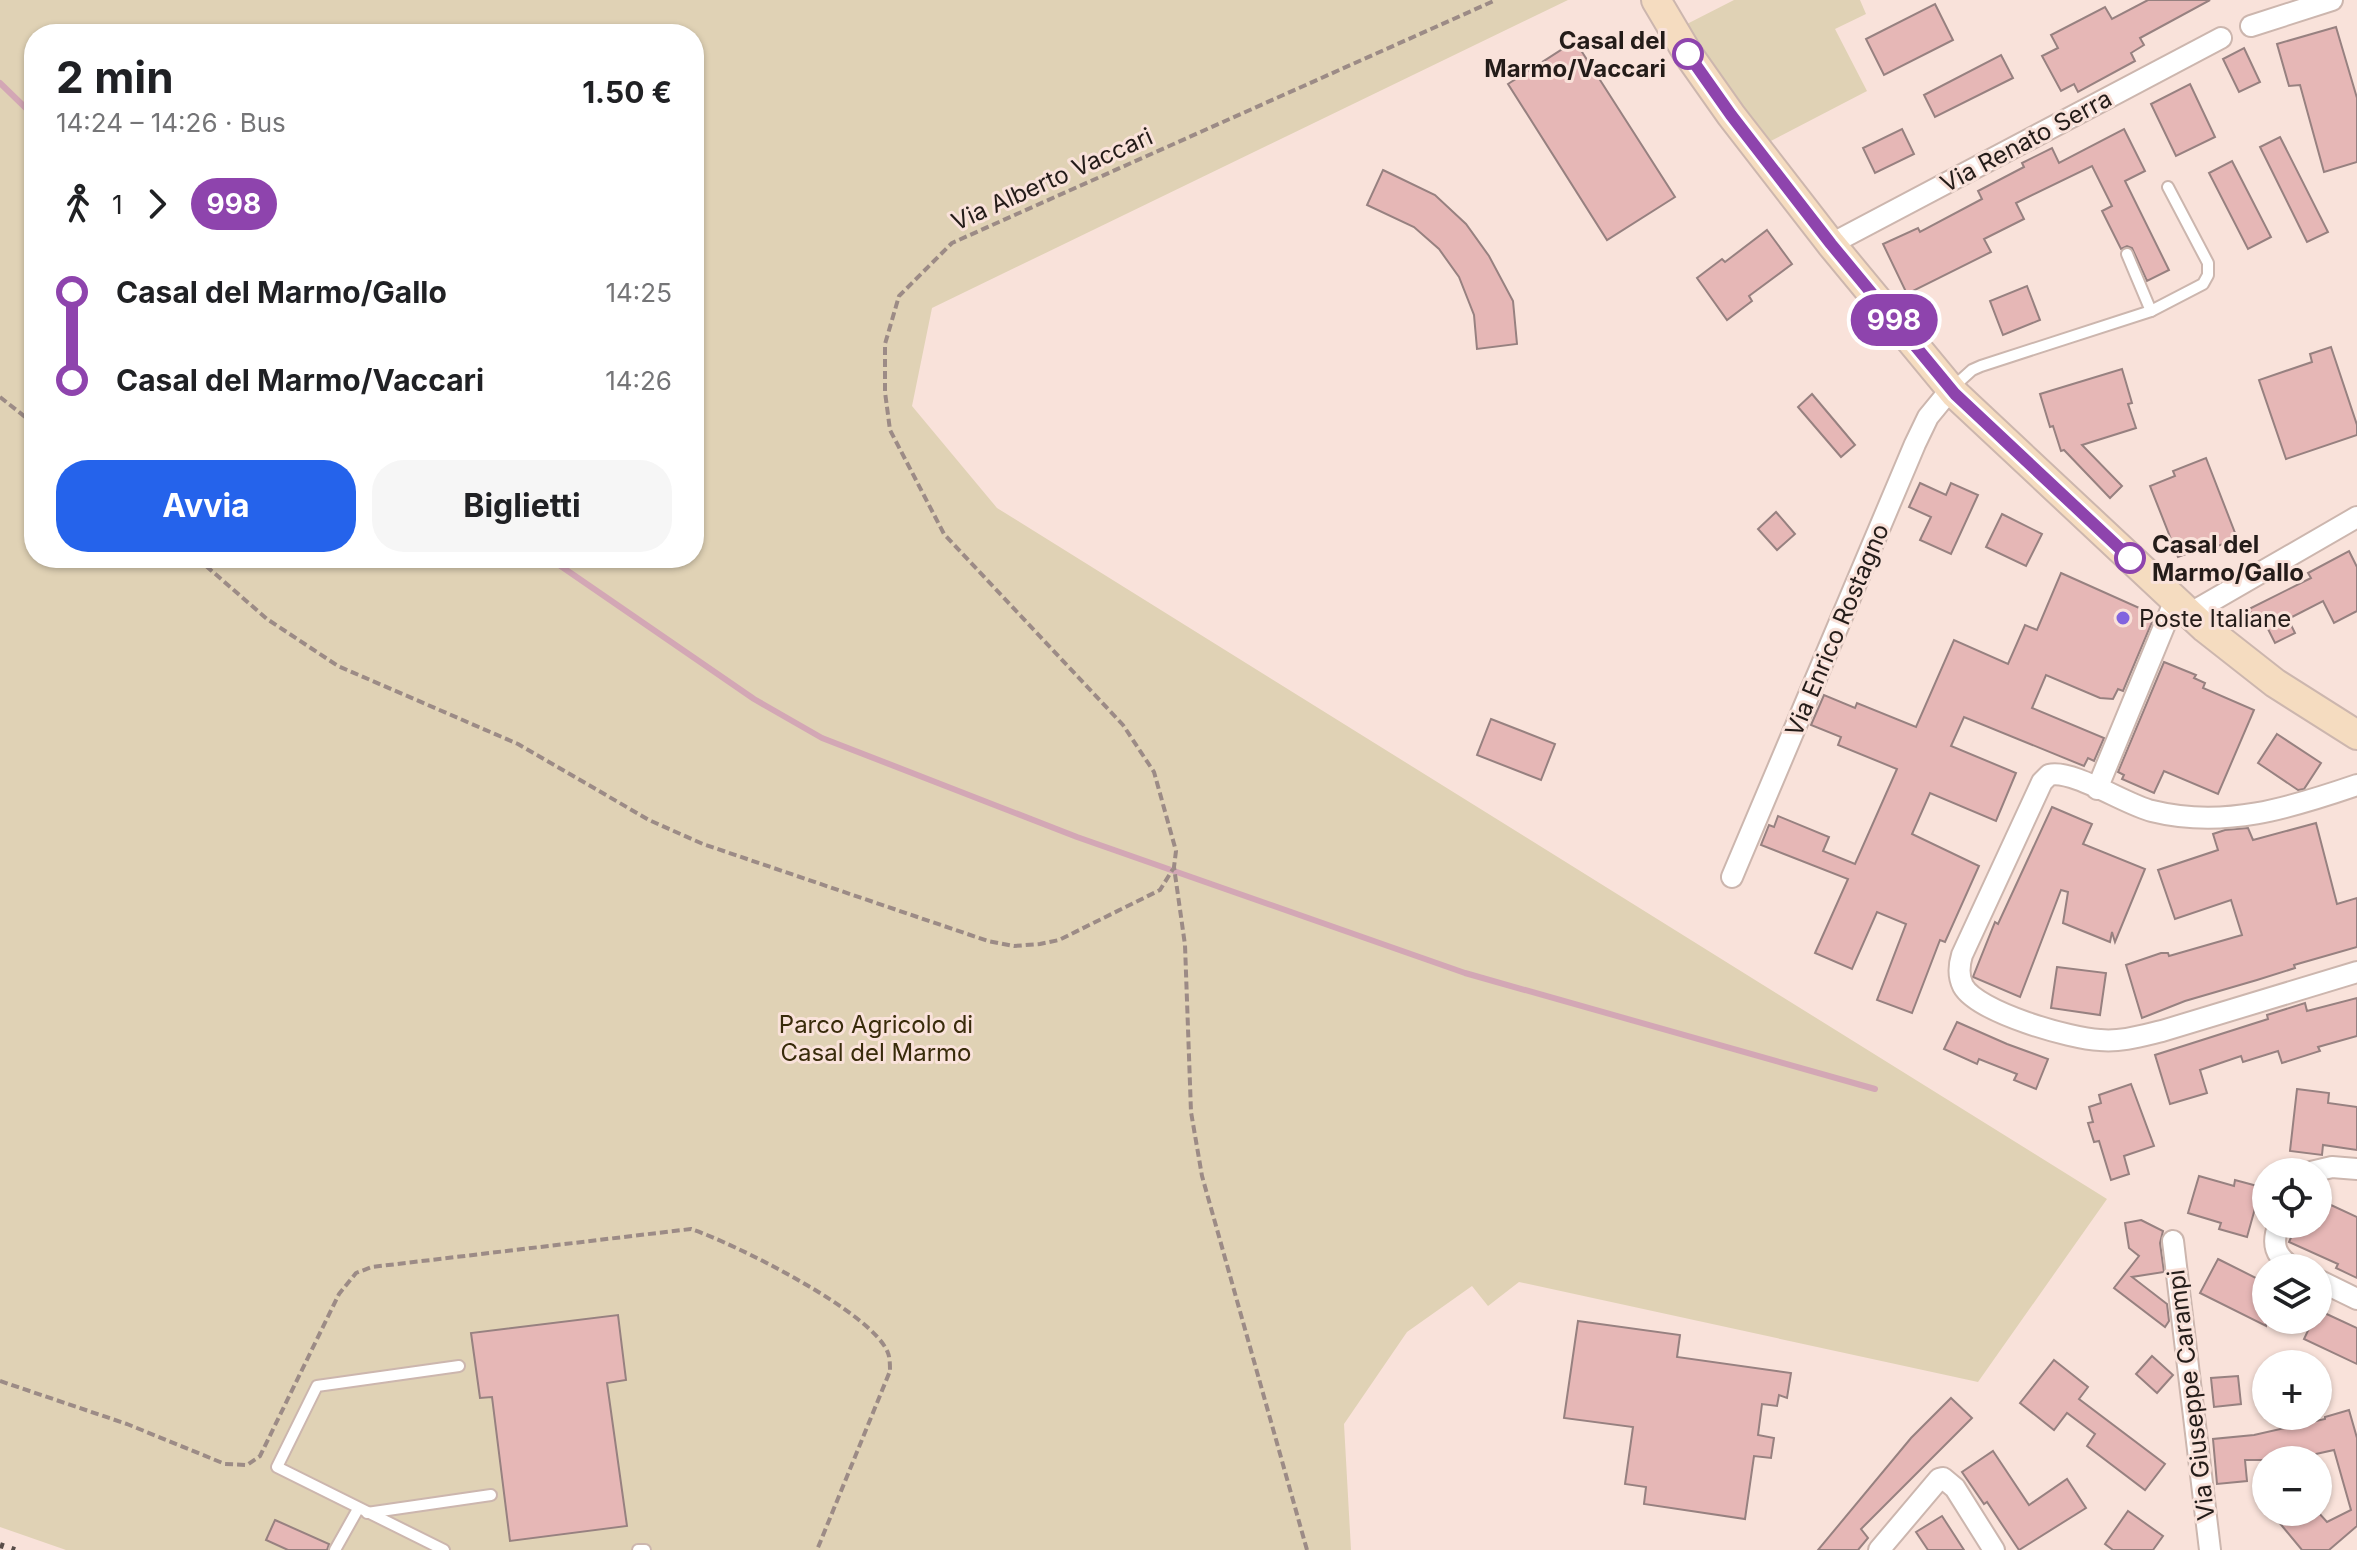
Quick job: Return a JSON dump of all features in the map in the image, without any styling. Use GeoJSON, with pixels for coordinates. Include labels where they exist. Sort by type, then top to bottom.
{"type":"FeatureCollection","features":[{"type":"Feature","properties":{"kind":"main road"},"geometry":{"type":"LineString","coordinates":[[1656,0],[1688,54],[1731,115],[1831,244],[1951,389],[2182,607],[2275,683],[2357,735]]}},
{"type":"Feature","properties":{"kind":"street"},"geometry":{"type":"LineString","coordinates":[[2251,26],[2332,0]]}},
{"type":"Feature","properties":{"kind":"street","name":"Via Renato Serra"},"geometry":{"type":"LineString","coordinates":[[1831,244],[2221,38]]}},
{"type":"Feature","properties":{"kind":"street","name":"Via Enrico Rostagno"},"geometry":{"type":"LineString","coordinates":[[1732,877],[1915,444],[1934,409],[1951,389]]}},
{"type":"Feature","properties":{"kind":"street"},"geometry":{"type":"LineString","coordinates":[[2097,789],[2182,607],[2357,517]]}},
{"type":"Feature","properties":{"kind":"street"},"geometry":{"type":"LineString","coordinates":[[2357,785],[2273,812],[2216,818],[2156,812],[2062,774],[2049,775],[2042,782],[1960,963],[1961,983],[1976,999],[2064,1035],[2117,1041],[2162,1031],[2357,972]]}},
{"type":"Feature","properties":{"kind":"street"},"geometry":{"type":"LineString","coordinates":[[2332,1167],[2357,1169]]}},
{"type":"Feature","properties":{"kind":"street","name":"Via Giuseppe Carampi"},"geometry":{"type":"LineString","coordinates":[[2173,1241],[2210,1550]]}},
{"type":"Feature","properties":{"kind":"street"},"geometry":{"type":"LineString","coordinates":[[2332,1287],[2357,1299]]}},
{"type":"Feature","properties":{"kind":"street"},"geometry":{"type":"LineString","coordinates":[[1879,1550],[1939,1479],[1945,1478],[1994,1550]]}},
{"type":"Feature","properties":{"kind":"lane"},"geometry":{"type":"LineString","coordinates":[[1951,389],[1981,366],[2151,311],[2203,284],[2208,275],[2208,263],[2168,187]]}},
{"type":"Feature","properties":{"kind":"lane"},"geometry":{"type":"LineString","coordinates":[[2127,254],[2151,311]]}},
{"type":"Feature","properties":{"kind":"lane"},"geometry":{"type":"LineString","coordinates":[[444,1550],[277,1467],[317,1386],[459,1366]]}},
{"type":"Feature","properties":{"kind":"lane"},"geometry":{"type":"LineString","coordinates":[[335,1550],[363,1511],[491,1495]]}},
{"type":"Feature","properties":{"kind":"lane"},"geometry":{"type":"LineString","coordinates":[[638,1550],[645,1550]]}},
{"type":"Feature","properties":{"kind":"path","name":"Via Alberto Vaccari"},"geometry":{"type":"LineString","coordinates":[[1307,1550],[1202,1176],[1191,1112],[1185,945],[1174,867],[1176,851],[1154,772],[1123,725],[944,534],[890,430],[885,392],[885,344],[899,296],[952,243],[1496,0]]}},
{"type":"Feature","properties":{"kind":"path"},"geometry":{"type":"LineString","coordinates":[[0,397],[24,416]]}},
{"type":"Feature","properties":{"kind":"path"},"geometry":{"type":"LineString","coordinates":[[208,568],[267,619],[338,666],[518,744],[649,820],[717,849],[988,941],[1014,946],[1059,940],[1160,890],[1174,867]]}},
{"type":"Feature","properties":{"kind":"path"},"geometry":{"type":"LineString","coordinates":[[0,1381],[127,1424],[225,1464],[247,1465],[260,1456],[339,1294],[356,1273],[372,1267],[691,1229],[737,1247],[855,1315],[888,1351],[890,1371],[817,1550]]}},
{"type":"Feature","properties":{"kind":"green space","name":"Parco Agricolo di Casal del Marmo"},"geometry":{"type":"Polygon","coordinates":[[[0,0],[1568,0],[932,308],[912,406],[997,508],[2107,1199],[1978,1382],[1519,1282],[1488,1306],[1472,1286],[1407,1332],[1344,1424],[1351,1550],[66,1550],[0,1527],[0,0]]]}},
{"type":"Feature","properties":{"kind":"green space"},"geometry":{"type":"Polygon","coordinates":[[[1734,0],[1860,0],[1866,14],[1835,29],[1867,91],[1769,142],[1685,25],[1734,0]]]}},
{"type":"Feature","properties":{"kind":"building"},"geometry":{"type":"Polygon","coordinates":[[[2148,0],[2210,0],[2140,38],[2144,45],[2131,53],[2135,61],[2078,92],[2074,84],[2061,91],[2042,56],[2058,48],[2051,35],[2105,7],[2112,19],[2148,0]]]}},
{"type":"Feature","properties":{"kind":"building"},"geometry":{"type":"Polygon","coordinates":[[[1935,4],[1953,40],[1884,75],[1866,39],[1935,4]]]}},
{"type":"Feature","properties":{"kind":"building"},"geometry":{"type":"Polygon","coordinates":[[[2336,27],[2357,98],[2357,162],[2324,172],[2300,85],[2289,86],[2277,44],[2336,27]]]}},
{"type":"Feature","properties":{"kind":"building"},"geometry":{"type":"Polygon","coordinates":[[[1575,41],[1675,197],[1607,240],[1508,84],[1575,41]]]}},
{"type":"Feature","properties":{"kind":"building"},"geometry":{"type":"Polygon","coordinates":[[[2244,48],[2260,82],[2239,92],[2223,59],[2244,48]]]}},
{"type":"Feature","properties":{"kind":"building"},"geometry":{"type":"Polygon","coordinates":[[[2001,55],[2013,78],[1935,117],[1924,95],[2001,55]]]}},
{"type":"Feature","properties":{"kind":"building"},"geometry":{"type":"Polygon","coordinates":[[[2190,84],[2215,137],[2176,156],[2151,104],[2190,84]]]}},
{"type":"Feature","properties":{"kind":"building"},"geometry":{"type":"Polygon","coordinates":[[[1902,129],[1914,154],[1875,173],[1863,148],[1902,129]]]}},
{"type":"Feature","properties":{"kind":"building"},"geometry":{"type":"Polygon","coordinates":[[[2124,129],[2145,171],[2125,181],[2169,270],[2147,281],[2132,248],[2127,246],[2121,249],[2102,211],[2112,206],[2092,166],[2016,203],[2024,219],[1984,239],[1991,252],[1907,294],[1883,244],[1918,228],[1920,232],[1982,199],[1978,191],[2052,148],[2059,163],[2124,129]]]}},
{"type":"Feature","properties":{"kind":"building"},"geometry":{"type":"Polygon","coordinates":[[[2280,137],[2328,232],[2307,242],[2260,147],[2280,137]]]}},
{"type":"Feature","properties":{"kind":"building"},"geometry":{"type":"Polygon","coordinates":[[[2232,161],[2271,237],[2248,249],[2209,173],[2232,161]]]}},
{"type":"Feature","properties":{"kind":"building"},"geometry":{"type":"Polygon","coordinates":[[[1383,170],[1435,195],[1466,224],[1489,256],[1513,301],[1517,344],[1477,349],[1474,315],[1459,277],[1439,249],[1414,227],[1367,205],[1383,170]]]}},
{"type":"Feature","properties":{"kind":"building"},"geometry":{"type":"Polygon","coordinates":[[[1767,230],[1792,264],[1749,296],[1752,301],[1727,320],[1697,278],[1722,259],[1725,262],[1767,230]]]}},
{"type":"Feature","properties":{"kind":"building"},"geometry":{"type":"Polygon","coordinates":[[[2027,286],[2040,320],[2003,335],[1990,301],[2027,286]]]}},
{"type":"Feature","properties":{"kind":"building"},"geometry":{"type":"Polygon","coordinates":[[[2331,347],[2357,425],[2357,435],[2286,459],[2259,380],[2312,362],[2310,354],[2331,347]]]}},
{"type":"Feature","properties":{"kind":"building"},"geometry":{"type":"Polygon","coordinates":[[[2122,369],[2136,428],[2082,445],[2122,486],[2110,498],[2064,450],[2061,451],[2040,394],[2122,369]]]}},
{"type":"Feature","properties":{"kind":"building"},"geometry":{"type":"Polygon","coordinates":[[[1812,394],[1855,445],[1841,457],[1798,407],[1812,394]]]}},
{"type":"Feature","properties":{"kind":"building"},"geometry":{"type":"Polygon","coordinates":[[[2206,458],[2237,538],[2206,551],[2205,547],[2178,557],[2150,486],[2175,476],[2173,471],[2206,458]]]}},
{"type":"Feature","properties":{"kind":"building"},"geometry":{"type":"Polygon","coordinates":[[[1920,483],[1946,495],[1951,483],[1978,495],[1951,554],[1920,540],[1931,517],[1909,507],[1920,483]]]}},
{"type":"Feature","properties":{"kind":"building"},"geometry":{"type":"Polygon","coordinates":[[[1776,512],[1795,534],[1777,550],[1758,529],[1776,512]]]}},
{"type":"Feature","properties":{"kind":"building"},"geometry":{"type":"Polygon","coordinates":[[[2002,514],[2042,534],[2026,566],[1986,547],[2002,514]]]}},
{"type":"Feature","properties":{"kind":"building"},"geometry":{"type":"Polygon","coordinates":[[[2349,551],[2357,567],[2357,611],[2334,623],[2323,601],[2288,619],[2295,633],[2275,643],[2265,623],[2258,627],[2249,609],[2311,578],[2308,573],[2349,551]]]}},
{"type":"Feature","properties":{"kind":"building"},"geometry":{"type":"Polygon","coordinates":[[[2061,573],[2155,615],[2123,691],[2118,689],[2113,699],[2100,698],[2046,675],[2032,708],[2104,738],[2094,761],[2088,758],[2084,766],[1964,717],[1951,746],[2016,773],[1996,821],[1930,793],[1912,834],[1979,866],[1945,942],[1940,940],[1912,1013],[1877,1000],[1906,924],[1877,912],[1852,969],[1815,953],[1848,879],[1761,845],[1769,825],[1774,827],[1778,816],[1829,837],[1823,851],[1855,864],[1897,769],[1838,745],[1841,737],[1811,725],[1824,695],[1855,708],[1857,703],[1916,727],[1954,640],[2008,664],[2025,625],[2037,630],[2061,573]]]}},
{"type":"Feature","properties":{"kind":"building"},"geometry":{"type":"Polygon","coordinates":[[[2164,662],[2196,675],[2194,678],[2205,683],[2203,688],[2254,710],[2218,794],[2164,771],[2154,793],[2122,779],[2124,775],[2118,772],[2164,662]]]}},
{"type":"Feature","properties":{"kind":"building"},"geometry":{"type":"Polygon","coordinates":[[[1491,719],[1555,744],[1541,780],[1477,755],[1491,719]]]}},
{"type":"Feature","properties":{"kind":"building"},"geometry":{"type":"Polygon","coordinates":[[[2277,734],[2321,763],[2304,789],[2298,790],[2258,763],[2277,734]]]}},
{"type":"Feature","properties":{"kind":"building"},"geometry":{"type":"Polygon","coordinates":[[[2052,807],[2092,824],[2083,844],[2145,869],[2115,942],[2112,932],[2110,942],[2063,923],[2068,892],[2061,890],[2020,997],[1973,977],[1995,922],[1998,924],[2052,807]]]}},
{"type":"Feature","properties":{"kind":"building"},"geometry":{"type":"Polygon","coordinates":[[[2316,823],[2337,904],[2357,898],[2357,947],[2294,965],[2295,968],[2185,1001],[2142,1018],[2126,965],[2161,953],[2168,953],[2169,956],[2242,935],[2231,900],[2175,919],[2158,870],[2218,850],[2213,834],[2225,830],[2248,828],[2253,840],[2316,823]]]}},
{"type":"Feature","properties":{"kind":"building"},"geometry":{"type":"Polygon","coordinates":[[[2057,967],[2106,973],[2100,1015],[2051,1008],[2057,967]]]}},
{"type":"Feature","properties":{"kind":"building"},"geometry":{"type":"Polygon","coordinates":[[[2357,998],[2357,1036],[2318,1047],[2320,1051],[2282,1063],[2278,1051],[2243,1062],[2241,1056],[2200,1070],[2207,1093],[2170,1104],[2155,1055],[2268,1019],[2267,1015],[2305,1003],[2307,1011],[2357,998]]]}},
{"type":"Feature","properties":{"kind":"building"},"geometry":{"type":"Polygon","coordinates":[[[1957,1022],[2048,1059],[2036,1089],[2014,1080],[2017,1074],[1979,1059],[1977,1064],[1944,1049],[1957,1022]]]}},
{"type":"Feature","properties":{"kind":"building"},"geometry":{"type":"Polygon","coordinates":[[[2131,1084],[2154,1146],[2124,1156],[2129,1174],[2111,1180],[2099,1141],[2094,1142],[2088,1123],[2093,1122],[2089,1107],[2101,1103],[2099,1095],[2131,1084]]]}},
{"type":"Feature","properties":{"kind":"building"},"geometry":{"type":"Polygon","coordinates":[[[2297,1089],[2329,1093],[2328,1103],[2357,1107],[2357,1150],[2323,1145],[2322,1155],[2290,1151],[2297,1089]]]}},
{"type":"Feature","properties":{"kind":"building"},"geometry":{"type":"Polygon","coordinates":[[[2199,1176],[2234,1186],[2235,1180],[2252,1185],[2252,1219],[2247,1237],[2219,1229],[2221,1223],[2188,1213],[2199,1176]]]}},
{"type":"Feature","properties":{"kind":"building"},"geometry":{"type":"Polygon","coordinates":[[[2332,1205],[2357,1217],[2357,1278],[2336,1268],[2338,1264],[2332,1261],[2332,1254],[2316,1254],[2289,1242],[2291,1238],[2332,1238],[2332,1205]]]}},
{"type":"Feature","properties":{"kind":"building"},"geometry":{"type":"Polygon","coordinates":[[[2141,1220],[2163,1231],[2160,1243],[2164,1272],[2132,1277],[2167,1304],[2169,1321],[2165,1327],[2114,1288],[2139,1256],[2129,1248],[2125,1223],[2141,1220]]]}},
{"type":"Feature","properties":{"kind":"building"},"geometry":{"type":"Polygon","coordinates":[[[2218,1259],[2252,1276],[2252,1319],[2200,1293],[2218,1259]]]}},
{"type":"Feature","properties":{"kind":"building"},"geometry":{"type":"Polygon","coordinates":[[[618,1315],[626,1380],[607,1383],[627,1526],[510,1541],[492,1397],[480,1398],[471,1333],[618,1315]]]}},
{"type":"Feature","properties":{"kind":"building"},"geometry":{"type":"Polygon","coordinates":[[[2332,1316],[2357,1328],[2357,1364],[2332,1350],[2304,1339],[2306,1334],[2332,1334],[2332,1316]]]}},
{"type":"Feature","properties":{"kind":"building"},"geometry":{"type":"Polygon","coordinates":[[[1578,1321],[1680,1335],[1677,1357],[1791,1373],[1787,1398],[1779,1395],[1777,1406],[1762,1404],[1758,1435],[1774,1438],[1771,1458],[1754,1456],[1745,1519],[1644,1504],[1646,1487],[1625,1484],[1633,1427],[1564,1418],[1578,1321]]]}},
{"type":"Feature","properties":{"kind":"building"},"geometry":{"type":"Polygon","coordinates":[[[2152,1356],[2173,1375],[2157,1393],[2136,1374],[2152,1356]]]}},
{"type":"Feature","properties":{"kind":"building"},"geometry":{"type":"Polygon","coordinates":[[[2054,1360],[2088,1387],[2079,1399],[2165,1464],[2145,1490],[2087,1446],[2095,1434],[2067,1413],[2054,1430],[2020,1403],[2054,1360]]]}},
{"type":"Feature","properties":{"kind":"building"},"geometry":{"type":"Polygon","coordinates":[[[2238,1376],[2241,1404],[2214,1407],[2211,1378],[2238,1376]]]}},
{"type":"Feature","properties":{"kind":"building"},"geometry":{"type":"Polygon","coordinates":[[[1951,1398],[1972,1418],[1861,1529],[1868,1538],[1858,1550],[1818,1550],[1911,1438],[1951,1398]]]}},
{"type":"Feature","properties":{"kind":"building"},"geometry":{"type":"Polygon","coordinates":[[[2349,1410],[2357,1438],[2357,1526],[2329,1550],[2302,1550],[2282,1526],[2332,1526],[2332,1520],[2351,1510],[2332,1446],[2252,1446],[2252,1460],[2245,1460],[2247,1481],[2217,1484],[2213,1439],[2276,1430],[2332,1430],[2332,1415],[2349,1410]]]}},
{"type":"Feature","properties":{"kind":"building"},"geometry":{"type":"Polygon","coordinates":[[[1993,1451],[2029,1505],[2067,1479],[2086,1508],[2019,1550],[1987,1502],[1984,1504],[1962,1472],[1993,1451]]]}},
{"type":"Feature","properties":{"kind":"building"},"geometry":{"type":"Polygon","coordinates":[[[2128,1511],[2163,1536],[2153,1550],[2113,1550],[2105,1544],[2128,1511]]]}},
{"type":"Feature","properties":{"kind":"building"},"geometry":{"type":"Polygon","coordinates":[[[1942,1516],[1964,1550],[1928,1550],[1916,1532],[1942,1516]]]}},
{"type":"Feature","properties":{"kind":"building"},"geometry":{"type":"Polygon","coordinates":[[[275,1520],[329,1544],[327,1550],[288,1550],[266,1540],[275,1520]]]}},
{"type":"Feature","properties":{"kind":"waterway"},"geometry":{"type":"LineString","coordinates":[[0,83],[24,106]]}},
{"type":"Feature","properties":{"kind":"waterway"},"geometry":{"type":"LineString","coordinates":[[564,568],[754,699],[822,738],[1077,837],[1465,973],[1875,1089]]}},
{"type":"Feature","properties":{"kind":"railway"},"geometry":{"type":"LineString","coordinates":[[0,1545],[15,1550]]}},
{"type":"Feature","properties":{"kind":"bus line","name":"998"},"geometry":{"type":"LineString","coordinates":[[1688,54],[1831,244],[1955,394],[2130,558]]}},
{"type":"Feature","properties":{"kind":"place","name":"Casal del Marmo/Vaccari"},"geometry":{"type":"Point","coordinates":[1688,54]}},
{"type":"Feature","properties":{"kind":"place","name":"Casal del Marmo/Gallo"},"geometry":{"type":"Point","coordinates":[2130,558]}},
{"type":"Feature","properties":{"kind":"place","name":"Poste Italiane"},"geometry":{"type":"Point","coordinates":[2123,618]}}]}
